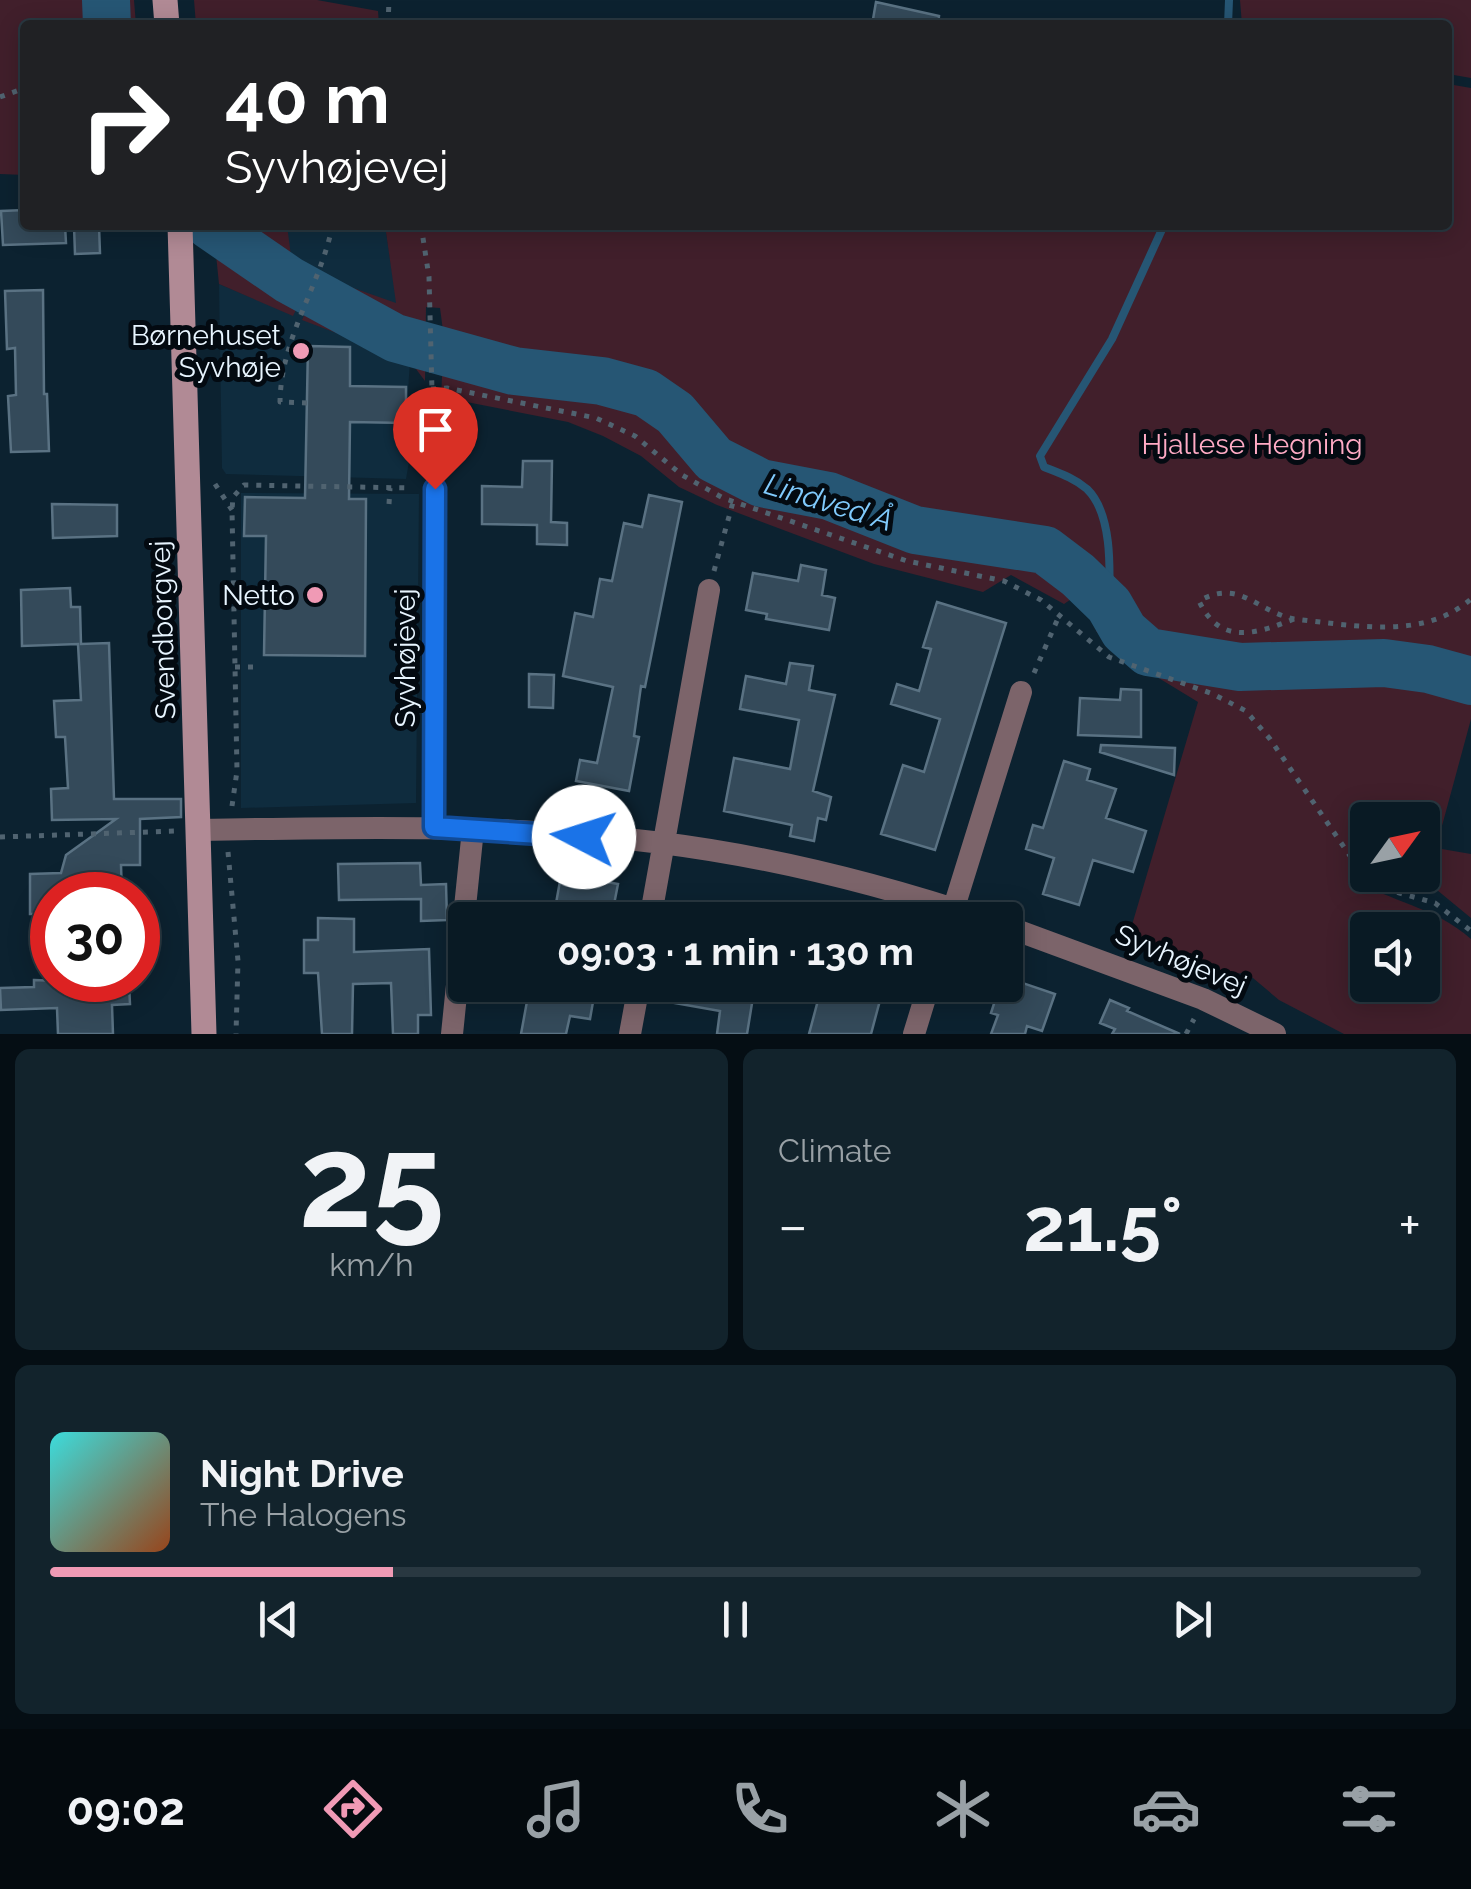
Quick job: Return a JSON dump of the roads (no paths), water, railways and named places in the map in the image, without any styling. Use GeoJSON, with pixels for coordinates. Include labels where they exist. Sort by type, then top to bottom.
{"type":"FeatureCollection","features":[{"type":"Feature","properties":{"kind":"main road","name":"Svendborgvej"},"geometry":{"type":"LineString","coordinates":[[180,230],[204,1034]]}},
{"type":"Feature","properties":{"kind":"street","name":"Syvhøjevej"},"geometry":{"type":"LineString","coordinates":[[434,827],[435,489]]}},
{"type":"Feature","properties":{"kind":"street"},"geometry":{"type":"LineString","coordinates":[[653,902],[709,590]]}},
{"type":"Feature","properties":{"kind":"street"},"geometry":{"type":"LineString","coordinates":[[956,902],[1021,692]]}},
{"type":"Feature","properties":{"kind":"street"},"geometry":{"type":"LineString","coordinates":[[199,830],[434,827],[663,843],[829,875],[914,902]]}},
{"type":"Feature","properties":{"kind":"street"},"geometry":{"type":"LineString","coordinates":[[452,1034],[473,829]]}},
{"type":"Feature","properties":{"kind":"street","name":"Syvhøjevej"},"geometry":{"type":"LineString","coordinates":[[1023,933],[1203,999],[1275,1034]]}},
{"type":"Feature","properties":{"kind":"street"},"geometry":{"type":"LineString","coordinates":[[630,1034],[636,1002]]}},
{"type":"Feature","properties":{"kind":"street"},"geometry":{"type":"LineString","coordinates":[[914,1034],[924,1002]]}},
{"type":"Feature","properties":{"kind":"waterway","name":"Lindved Å"},"geometry":{"type":"LineString","coordinates":[[106,0],[107,20]]}},
{"type":"Feature","properties":{"kind":"waterway"},"geometry":{"type":"LineString","coordinates":[[1228,20],[1229,0]]}},
{"type":"Feature","properties":{"kind":"waterway","name":"Lindved Å"},"geometry":{"type":"LineString","coordinates":[[216,230],[289,280],[395,338],[514,371],[602,381],[646,393],[675,413],[714,459],[761,483],[829,496],[915,530],[1045,550],[1109,605],[1124,631],[1148,652],[1240,667],[1384,663],[1428,669],[1471,681]]}},
{"type":"Feature","properties":{"kind":"waterway"},"geometry":{"type":"LineString","coordinates":[[1109,605],[1108,544],[1102,513],[1087,489],[1044,467],[1040,456],[1112,339],[1162,230]]}},
{"type":"Feature","properties":{"kind":"place","name":"Børnehuset Syvhøje"},"geometry":{"type":"Point","coordinates":[301,351]}},
{"type":"Feature","properties":{"kind":"place","name":"Netto"},"geometry":{"type":"Point","coordinates":[315,595]}},
{"type":"Feature","properties":{"kind":"park label","name":"Hjallese Hegning"},"geometry":{"type":"Point","coordinates":[1252,444]}}]}
